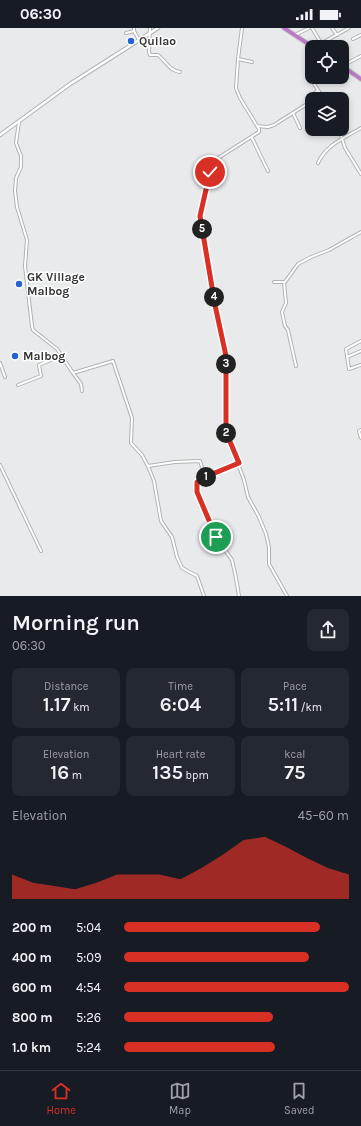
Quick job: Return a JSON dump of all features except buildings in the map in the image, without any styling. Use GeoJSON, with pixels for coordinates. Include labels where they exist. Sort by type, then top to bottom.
{"type":"FeatureCollection","features":[{"type":"Feature","properties":{"kind":"highway"},"geometry":{"type":"LineString","coordinates":[[284,28],[305,42]]}},
{"type":"Feature","properties":{"kind":"highway"},"geometry":{"type":"LineString","coordinates":[[349,71],[361,79]]}},
{"type":"Feature","properties":{"kind":"street"},"geometry":{"type":"LineString","coordinates":[[150,28],[150,55],[158,55],[168,67],[172,70],[180,72]]}},
{"type":"Feature","properties":{"kind":"street"},"geometry":{"type":"LineString","coordinates":[[0,134],[70,84],[158,28]]}},
{"type":"Feature","properties":{"kind":"street"},"geometry":{"type":"LineString","coordinates":[[242,28],[236,88],[259,132],[252,138],[215,160],[210,172],[200,216],[215,305],[226,356],[226,432],[239,463],[248,497],[266,534],[269,547],[269,564],[287,596]]}},
{"type":"Feature","properties":{"kind":"street"},"geometry":{"type":"LineString","coordinates":[[295,36],[309,28]]}},
{"type":"Feature","properties":{"kind":"street"},"geometry":{"type":"LineString","coordinates":[[312,28],[319,40]]}},
{"type":"Feature","properties":{"kind":"street"},"geometry":{"type":"LineString","coordinates":[[332,28],[337,35]]}},
{"type":"Feature","properties":{"kind":"street"},"geometry":{"type":"LineString","coordinates":[[327,40],[349,28]]}},
{"type":"Feature","properties":{"kind":"street"},"geometry":{"type":"LineString","coordinates":[[126,33],[134,29],[139,40]]}},
{"type":"Feature","properties":{"kind":"street"},"geometry":{"type":"LineString","coordinates":[[353,39],[361,34]]}},
{"type":"Feature","properties":{"kind":"street"},"geometry":{"type":"LineString","coordinates":[[349,62],[361,56]]}},
{"type":"Feature","properties":{"kind":"street"},"geometry":{"type":"LineString","coordinates":[[238,59],[252,62]]}},
{"type":"Feature","properties":{"kind":"street"},"geometry":{"type":"LineString","coordinates":[[257,126],[268,126],[274,124],[307,104],[310,97],[317,91],[314,84]]}},
{"type":"Feature","properties":{"kind":"street"},"geometry":{"type":"LineString","coordinates":[[294,113],[300,128]]}},
{"type":"Feature","properties":{"kind":"street"},"geometry":{"type":"LineString","coordinates":[[18,122],[16,142],[21,156],[21,167],[16,178],[15,191],[17,207],[27,240],[25,266],[32,326],[33,330],[57,349],[62,355],[81,384],[82,391]]}},
{"type":"Feature","properties":{"kind":"street"},"geometry":{"type":"LineString","coordinates":[[318,164],[326,150],[361,128]]}},
{"type":"Feature","properties":{"kind":"street"},"geometry":{"type":"LineString","coordinates":[[341,136],[345,148],[361,174]]}},
{"type":"Feature","properties":{"kind":"street"},"geometry":{"type":"LineString","coordinates":[[252,138],[268,171]]}},
{"type":"Feature","properties":{"kind":"street"},"geometry":{"type":"LineString","coordinates":[[296,366],[288,330],[285,326],[282,312],[286,303],[284,299],[284,282],[298,264],[329,250],[361,232]]}},
{"type":"Feature","properties":{"kind":"street"},"geometry":{"type":"LineString","coordinates":[[274,282],[284,282]]}},
{"type":"Feature","properties":{"kind":"street"},"geometry":{"type":"LineString","coordinates":[[361,341],[346,349],[349,369],[361,365]]}},
{"type":"Feature","properties":{"kind":"street"},"geometry":{"type":"LineString","coordinates":[[347,357],[361,351]]}},
{"type":"Feature","properties":{"kind":"street"},"geometry":{"type":"LineString","coordinates":[[18,385],[41,376],[39,365],[62,355]]}},
{"type":"Feature","properties":{"kind":"street"},"geometry":{"type":"LineString","coordinates":[[73,373],[113,361],[132,418],[131,443],[142,455],[154,481],[161,521],[172,537],[177,557],[182,568],[197,576],[204,596]]}},
{"type":"Feature","properties":{"kind":"street"},"geometry":{"type":"LineString","coordinates":[[0,363],[5,377]]}},
{"type":"Feature","properties":{"kind":"street"},"geometry":{"type":"LineString","coordinates":[[361,430],[359,431],[361,438]]}},
{"type":"Feature","properties":{"kind":"street"},"geometry":{"type":"LineString","coordinates":[[148,466],[175,462],[200,461],[205,477]]}},
{"type":"Feature","properties":{"kind":"street"},"geometry":{"type":"LineString","coordinates":[[239,463],[205,477],[197,482],[197,492],[216,537],[232,560],[239,596]]}},
{"type":"Feature","properties":{"kind":"street"},"geometry":{"type":"LineString","coordinates":[[0,465],[41,551]]}},
{"type":"Feature","properties":{"kind":"place","name":"Quilao"},"geometry":{"type":"Point","coordinates":[131,41]}},
{"type":"Feature","properties":{"kind":"place","name":"GK Village Malbog"},"geometry":{"type":"Point","coordinates":[19,284]}},
{"type":"Feature","properties":{"kind":"place","name":"Malbog"},"geometry":{"type":"Point","coordinates":[15,356]}},
{"type":"Feature","properties":{"kind":"route"},"geometry":{"type":"LineString","coordinates":[[210,172],[200,216],[215,305],[226,356],[226,432],[239,463],[205,477],[197,482],[197,492],[216,537]]}}]}
